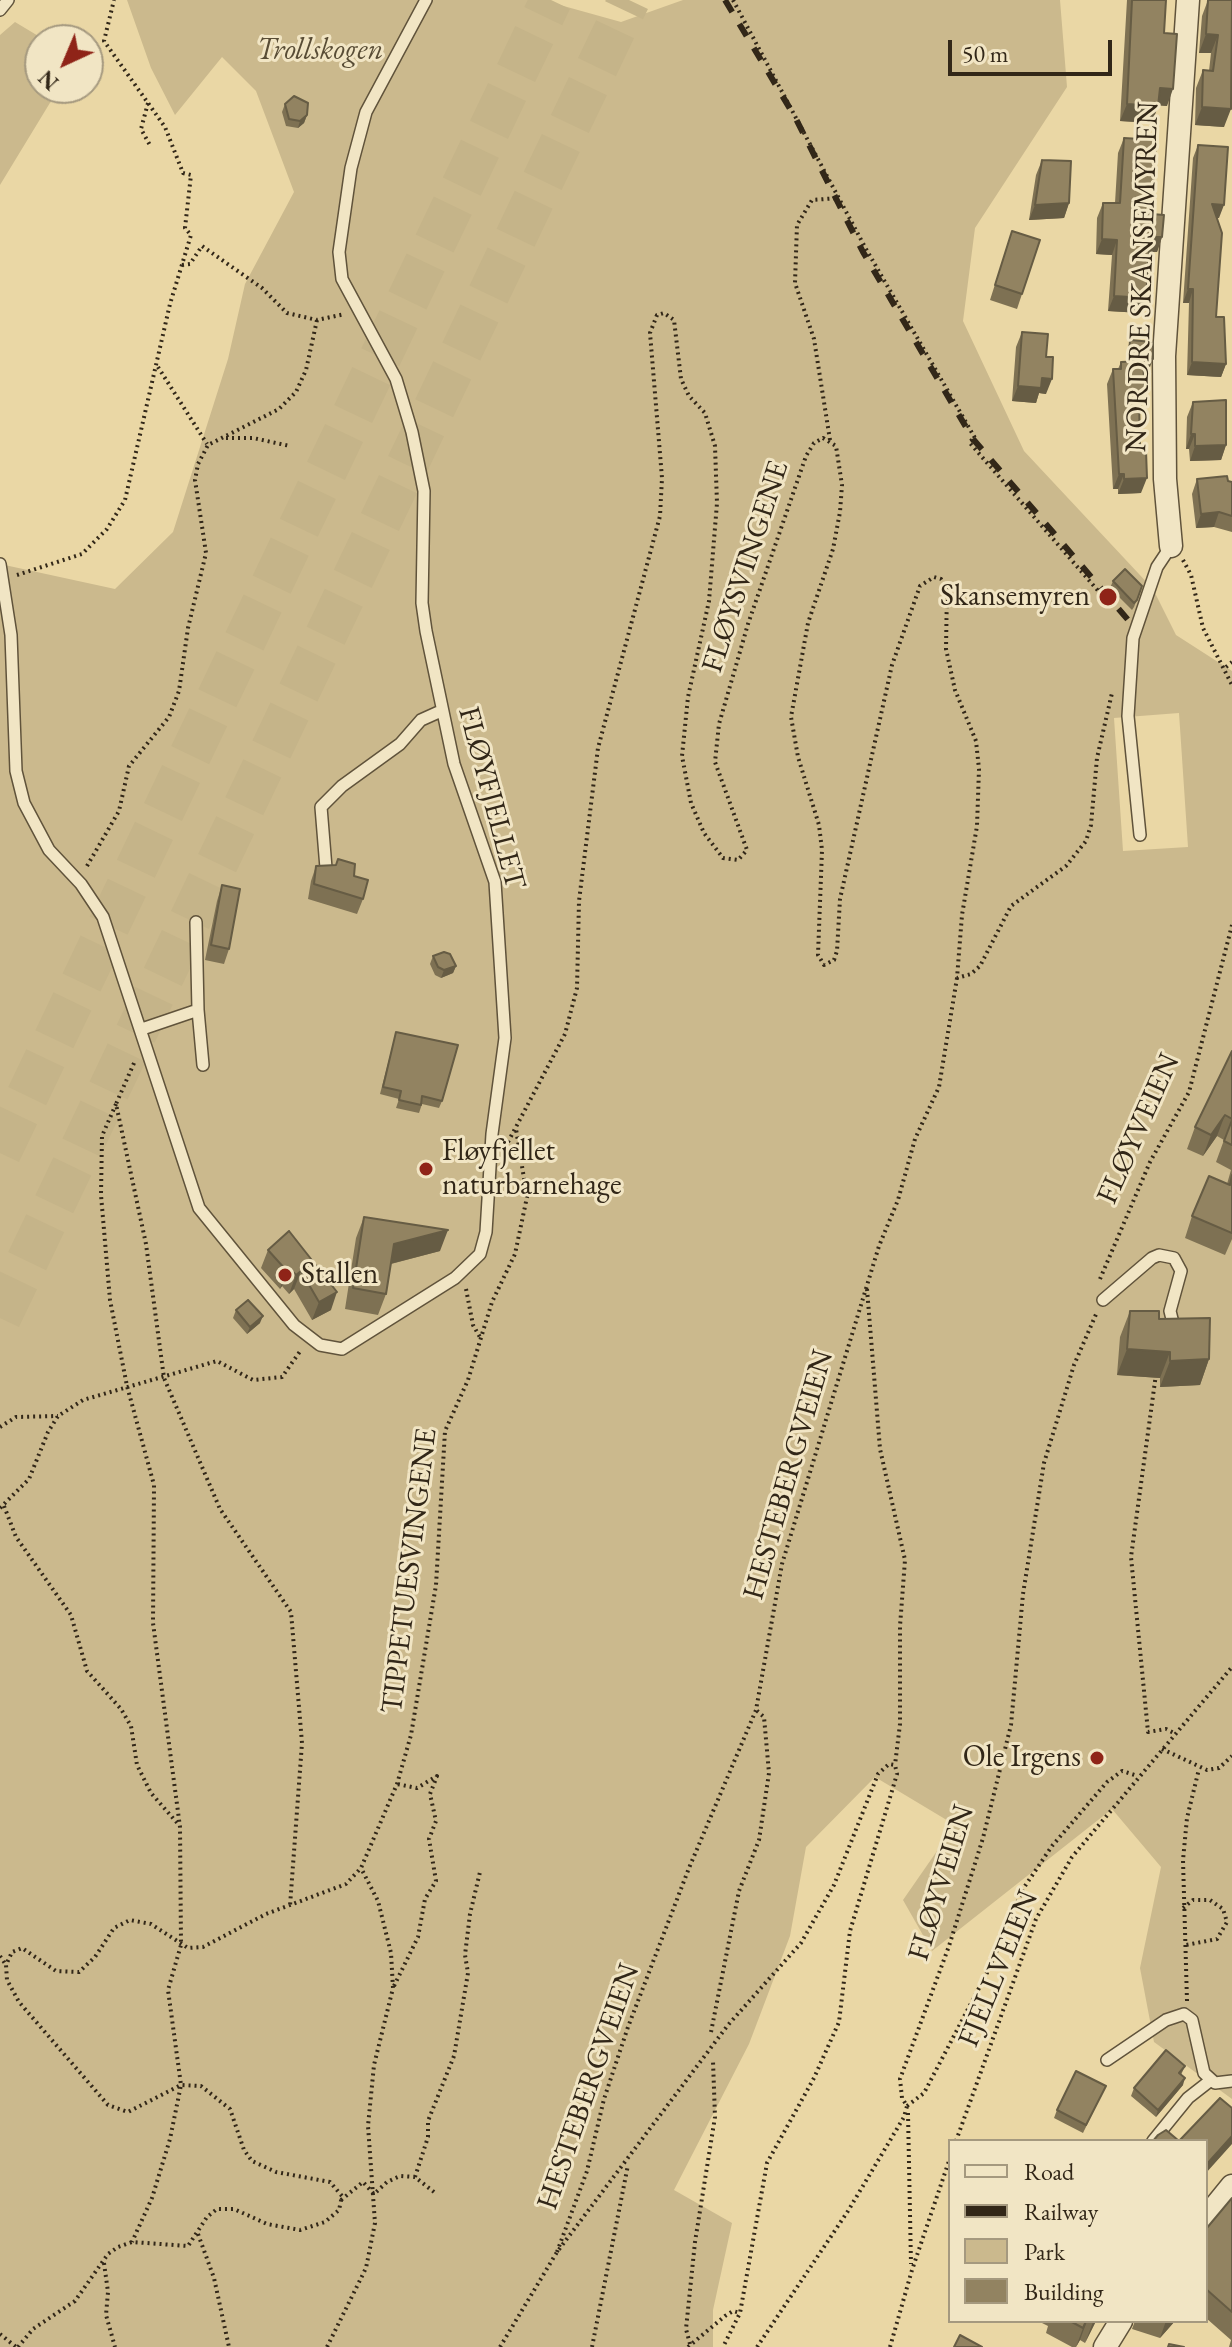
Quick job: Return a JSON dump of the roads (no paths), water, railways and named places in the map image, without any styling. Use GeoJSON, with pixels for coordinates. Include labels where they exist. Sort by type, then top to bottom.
{"type":"FeatureCollection","features":[{"type":"Feature","properties":{"kind":"street","name":"NORDRE SKANSEMYREN"},"geometry":{"type":"LineString","coordinates":[[1171,546],[1165,479],[1164,356],[1188,0]]}},
{"type":"Feature","properties":{"kind":"street"},"geometry":{"type":"LineString","coordinates":[[1208,2216],[1232,2186]]}},
{"type":"Feature","properties":{"kind":"street"},"geometry":{"type":"LineString","coordinates":[[1105,2347],[1120,2323]]}},
{"type":"Feature","properties":{"kind":"lane"},"geometry":{"type":"LineString","coordinates":[[0,10],[8,0]]}},
{"type":"Feature","properties":{"kind":"lane","name":"FLØYFJELLET"},"geometry":{"type":"LineString","coordinates":[[144,1034],[199,1208],[308,1338],[332,1349],[342,1349],[455,1278],[480,1254],[505,1038],[495,882],[485,847],[465,800],[441,711],[422,603],[425,518],[418,462],[396,379],[342,279],[339,252],[357,141],[377,88],[426,0]]}},
{"type":"Feature","properties":{"kind":"lane"},"geometry":{"type":"LineString","coordinates":[[1140,835],[1128,716],[1133,638],[1157,567],[1171,546]]}},
{"type":"Feature","properties":{"kind":"lane"},"geometry":{"type":"LineString","coordinates":[[0,564],[14,680],[16,771],[35,828],[103,917],[144,1034],[198,1010]]}},
{"type":"Feature","properties":{"kind":"lane"},"geometry":{"type":"LineString","coordinates":[[326,868],[321,807],[342,786],[400,744],[421,720],[441,711]]}},
{"type":"Feature","properties":{"kind":"lane"},"geometry":{"type":"LineString","coordinates":[[196,922],[203,1065]]}},
{"type":"Feature","properties":{"kind":"lane"},"geometry":{"type":"LineString","coordinates":[[1103,1300],[1152,1258],[1159,1255],[1174,1258],[1181,1271],[1181,1280],[1170,1311],[1171,1325],[1177,1333],[1191,1335]]}},
{"type":"Feature","properties":{"kind":"lane"},"geometry":{"type":"LineString","coordinates":[[1107,2060],[1166,2020],[1189,2015],[1200,2064],[1211,2080],[1222,2084],[1232,2081]]}},
{"type":"Feature","properties":{"kind":"lane"},"geometry":{"type":"LineString","coordinates":[[1155,2139],[1188,2098],[1211,2080]]}},
{"type":"Feature","properties":{"kind":"tunnel"},"geometry":{"type":"LineString","coordinates":[[0,1153],[551,0]]}},
{"type":"Feature","properties":{"kind":"tunnel"},"geometry":{"type":"LineString","coordinates":[[0,1318],[629,0]]}},
{"type":"Feature","properties":{"kind":"railway"},"geometry":{"type":"LineString","coordinates":[[725,0],[795,117],[863,252],[973,439],[1129,621]]}},
{"type":"Feature","properties":{"kind":"place","name":"Skansemyren"},"geometry":{"type":"Point","coordinates":[1108,597]}},
{"type":"Feature","properties":{"kind":"place","name":"Fløyfjellet naturbarnehage"},"geometry":{"type":"Point","coordinates":[426,1169]}},
{"type":"Feature","properties":{"kind":"place","name":"Stallen"},"geometry":{"type":"Point","coordinates":[285,1275]}},
{"type":"Feature","properties":{"kind":"place","name":"Ole Irgens"},"geometry":{"type":"Point","coordinates":[1097,1758]}},
{"type":"Feature","properties":{"kind":"park label","name":"Trollskogen"},"geometry":{"type":"Point","coordinates":[320,51]}}]}
